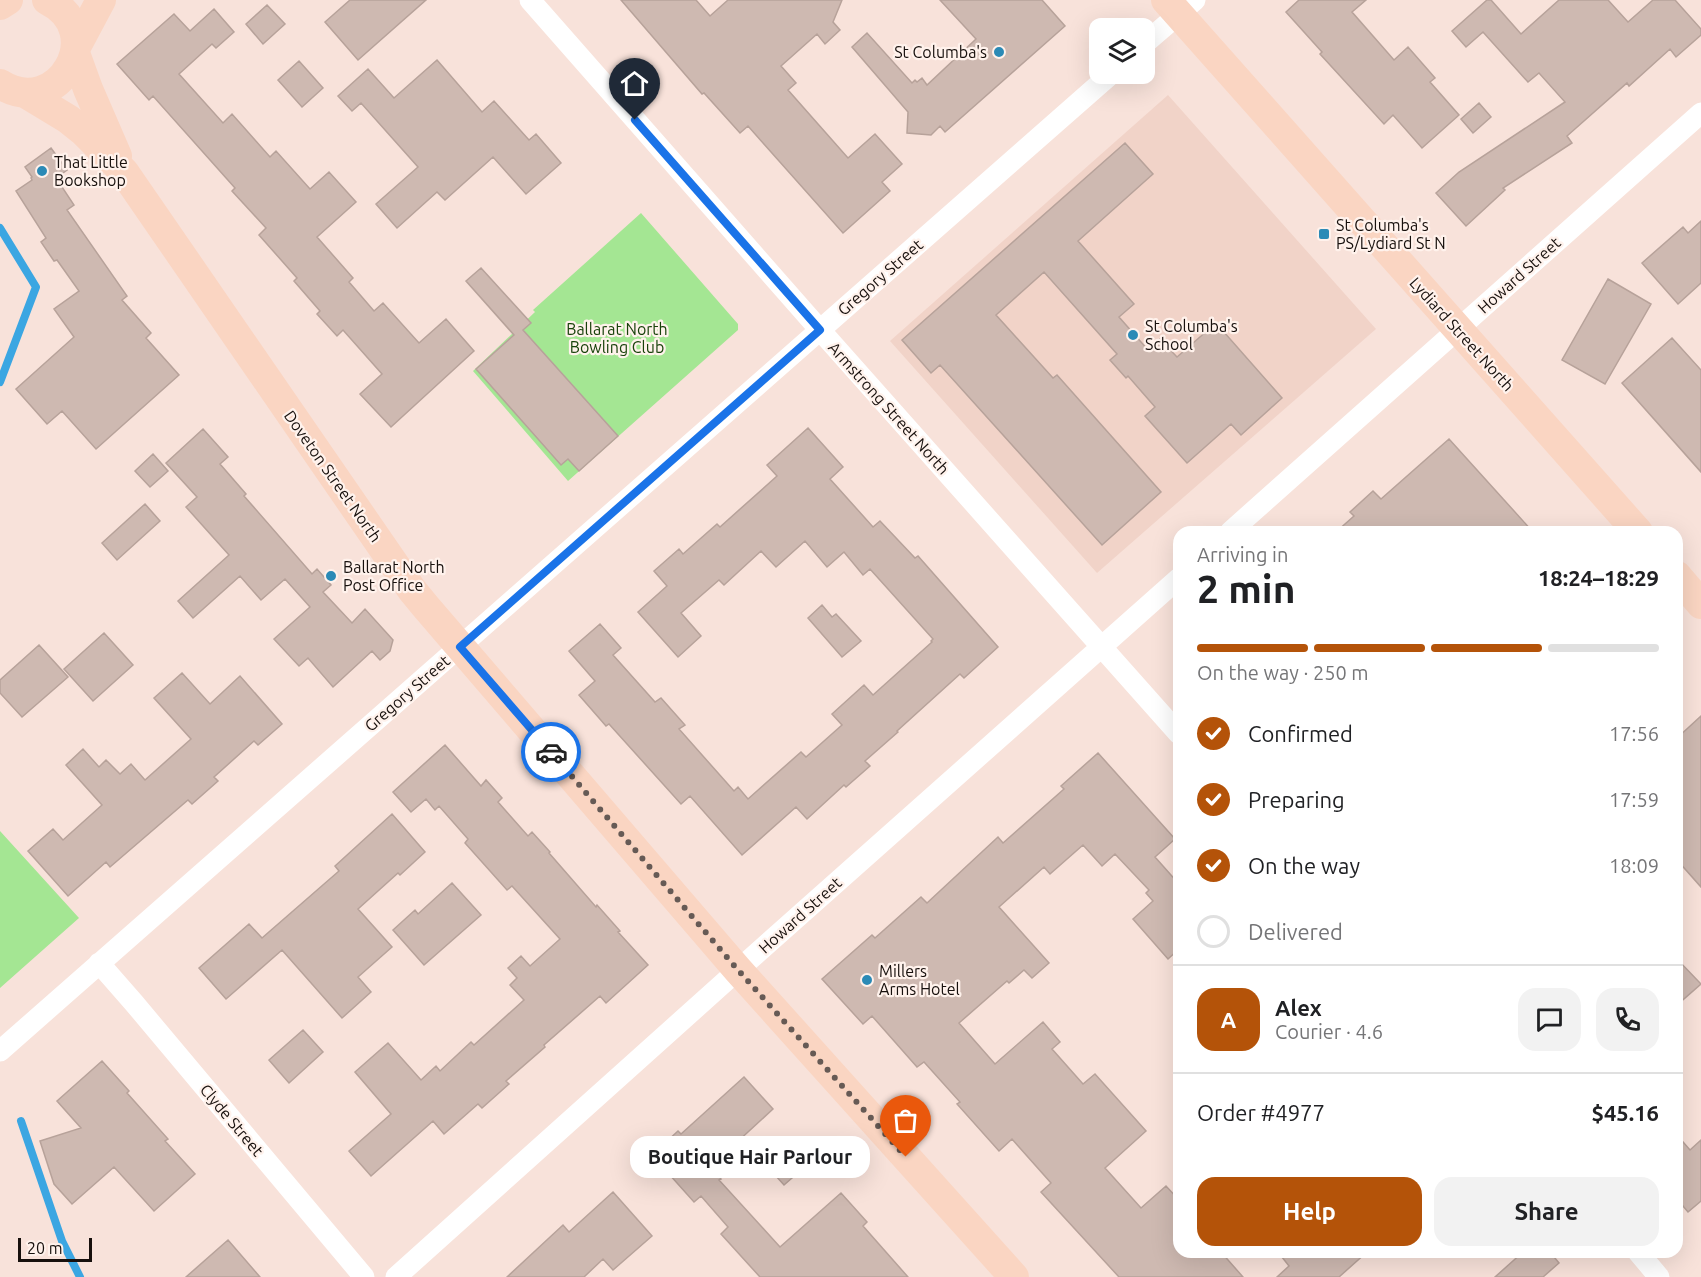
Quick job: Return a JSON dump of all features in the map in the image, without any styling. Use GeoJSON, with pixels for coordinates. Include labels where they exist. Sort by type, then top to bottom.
{"type":"FeatureCollection","features":[{"type":"Feature","properties":{"kind":"main road"},"geometry":{"type":"LineString","coordinates":[[0,5],[8,0]]}},
{"type":"Feature","properties":{"kind":"main road","name":"Doveton Street North"},"geometry":{"type":"LineString","coordinates":[[47,0],[61,9],[74,30],[75,50],[86,82],[124,172]]}},
{"type":"Feature","properties":{"kind":"main road"},"geometry":{"type":"LineString","coordinates":[[12,92],[42,90],[57,83],[68,70],[75,50],[102,0]]}},
{"type":"Feature","properties":{"kind":"main road","name":"Lydiard Street North"},"geometry":{"type":"LineString","coordinates":[[1180,5],[1458,329],[1633,526]]}},
{"type":"Feature","properties":{"kind":"main road","name":"Doveton Street North"},"geometry":{"type":"LineString","coordinates":[[12,92],[68,119],[124,172],[412,590],[738,970],[1014,1277]]}},
{"type":"Feature","properties":{"kind":"main road"},"geometry":{"type":"LineString","coordinates":[[1683,583],[1701,604]]}},
{"type":"Feature","properties":{"kind":"street","name":"Armstrong Street North"},"geometry":{"type":"LineString","coordinates":[[530,0],[1173,727]]}},
{"type":"Feature","properties":{"kind":"street"},"geometry":{"type":"LineString","coordinates":[[1155,32],[1180,5]]}},
{"type":"Feature","properties":{"kind":"street","name":"Gregory Street"},"geometry":{"type":"LineString","coordinates":[[0,1051],[1100,84]]}},
{"type":"Feature","properties":{"kind":"street","name":"Howard Street"},"geometry":{"type":"LineString","coordinates":[[1237,526],[1701,113]]}},
{"type":"Feature","properties":{"kind":"street","name":"Howard Street"},"geometry":{"type":"LineString","coordinates":[[396,1277],[1173,583]]}},
{"type":"Feature","properties":{"kind":"street","name":"Clyde Street"},"geometry":{"type":"LineString","coordinates":[[99,963],[364,1277]]}},
{"type":"Feature","properties":{"kind":"street"},"geometry":{"type":"LineString","coordinates":[[1643,1258],[1659,1277]]}},
{"type":"Feature","properties":{"kind":"shaded area","name":"St Columba's School"},"geometry":{"type":"Polygon","coordinates":[[[1168,95],[1376,329],[1097,573],[890,341],[1168,95]]]}},
{"type":"Feature","properties":{"kind":"green space","name":"Ballarat North Bowling Club"},"geometry":{"type":"Polygon","coordinates":[[[641,213],[738,324],[738,330],[568,481],[473,371],[535,312],[533,310],[641,213]]]}},
{"type":"Feature","properties":{"kind":"green space"},"geometry":{"type":"Polygon","coordinates":[[[0,831],[79,918],[0,988],[0,831]]]}},
{"type":"Feature","properties":{"kind":"building"},"geometry":{"type":"Polygon","coordinates":[[[350,0],[426,0],[358,60],[325,22],[350,0]]]}},
{"type":"Feature","properties":{"kind":"building"},"geometry":{"type":"Polygon","coordinates":[[[621,0],[696,0],[710,16],[728,0],[842,0],[833,22],[840,30],[825,44],[817,34],[781,66],[796,83],[788,90],[848,158],[875,134],[902,164],[882,182],[890,191],[843,233],[748,126],[740,133],[704,93],[702,94],[621,0]]]}},
{"type":"Feature","properties":{"kind":"building","name":"St Columba's"},"geometry":{"type":"Polygon","coordinates":[[[940,0],[1042,0],[1065,26],[945,132],[940,126],[931,135],[907,133],[908,112],[852,47],[867,33],[912,83],[922,78],[927,85],[976,39],[940,0]]]}},
{"type":"Feature","properties":{"kind":"building"},"geometry":{"type":"Polygon","coordinates":[[[1299,0],[1366,0],[1352,12],[1394,60],[1408,47],[1435,78],[1430,82],[1459,115],[1422,148],[1393,115],[1384,124],[1320,54],[1322,52],[1286,12],[1299,0]]]}},
{"type":"Feature","properties":{"kind":"building"},"geometry":{"type":"Polygon","coordinates":[[[1487,0],[1491,0],[1521,34],[1559,0],[1608,0],[1628,22],[1653,0],[1675,0],[1701,29],[1701,35],[1676,57],[1670,49],[1629,86],[1627,83],[1567,136],[1572,143],[1503,188],[1505,190],[1466,226],[1436,193],[1459,172],[1565,102],[1539,73],[1528,82],[1483,32],[1466,47],[1452,31],[1487,0]]]}},
{"type":"Feature","properties":{"kind":"building"},"geometry":{"type":"Polygon","coordinates":[[[267,5],[285,24],[263,44],[246,24],[267,5]]]}},
{"type":"Feature","properties":{"kind":"building"},"geometry":{"type":"Polygon","coordinates":[[[214,9],[234,32],[216,48],[212,44],[179,74],[223,123],[232,114],[270,157],[276,151],[310,189],[329,172],[356,202],[317,237],[353,278],[349,282],[374,311],[383,303],[419,343],[446,319],[474,351],[391,427],[360,394],[382,374],[343,330],[337,336],[317,314],[320,311],[294,281],[297,278],[259,235],[266,228],[232,191],[235,188],[153,96],[149,100],[117,64],[174,14],[190,31],[214,9]]]}},
{"type":"Feature","properties":{"kind":"building"},"geometry":{"type":"Polygon","coordinates":[[[437,60],[482,112],[494,101],[529,140],[536,134],[561,163],[526,194],[493,157],[445,200],[437,192],[397,228],[376,204],[418,167],[361,103],[352,111],[338,96],[368,69],[394,98],[437,60]]]}},
{"type":"Feature","properties":{"kind":"building"},"geometry":{"type":"Polygon","coordinates":[[[299,61],[323,88],[302,107],[278,80],[299,61]]]}},
{"type":"Feature","properties":{"kind":"building"},"geometry":{"type":"Polygon","coordinates":[[[1479,103],[1491,117],[1473,133],[1461,119],[1479,103]]]}},
{"type":"Feature","properties":{"kind":"building"},"geometry":{"type":"Polygon","coordinates":[[[1125,143],[1153,174],[1078,241],[1134,304],[1119,317],[1148,350],[1160,339],[1177,357],[1216,323],[1282,398],[1241,435],[1231,424],[1187,463],[1145,416],[1155,407],[1128,376],[1126,378],[1110,360],[1117,354],[1044,272],[996,315],[1053,378],[1057,375],[1161,492],[1102,545],[940,365],[931,373],[902,340],[1125,143]]]}},
{"type":"Feature","properties":{"kind":"building"},"geometry":{"type":"Polygon","coordinates":[[[51,148],[67,170],[56,178],[74,205],[67,210],[127,296],[122,300],[151,333],[146,338],[179,375],[96,449],[62,411],[47,424],[16,389],[74,337],[54,309],[79,291],[41,242],[46,238],[16,191],[32,180],[25,167],[51,148]]]}},
{"type":"Feature","properties":{"kind":"building"},"geometry":{"type":"Polygon","coordinates":[[[1701,221],[1701,283],[1678,304],[1642,263],[1683,227],[1688,233],[1701,221]]]}},
{"type":"Feature","properties":{"kind":"building","name":"Ballarat North Bowling Club"},"geometry":{"type":"Polygon","coordinates":[[[481,268],[531,323],[523,330],[618,436],[579,471],[568,459],[561,465],[476,369],[514,335],[466,281],[481,268]]]}},
{"type":"Feature","properties":{"kind":"building"},"geometry":{"type":"Polygon","coordinates":[[[1608,279],[1651,304],[1605,384],[1562,360],[1608,279]]]}},
{"type":"Feature","properties":{"kind":"building"},"geometry":{"type":"Polygon","coordinates":[[[1672,338],[1701,370],[1701,472],[1622,383],[1672,338]]]}},
{"type":"Feature","properties":{"kind":"building"},"geometry":{"type":"Polygon","coordinates":[[[808,428],[843,467],[830,479],[873,527],[880,521],[915,558],[918,556],[998,647],[964,678],[960,674],[865,761],[870,766],[846,787],[844,785],[807,819],[796,807],[742,855],[690,796],[681,804],[609,724],[606,726],[579,695],[595,681],[569,651],[600,624],[621,648],[613,655],[655,702],[661,698],[685,725],[679,729],[734,791],[738,787],[748,799],[801,752],[806,757],[842,725],[832,714],[864,685],[873,695],[932,642],[933,639],[870,569],[863,575],[844,552],[827,567],[805,541],[776,567],[761,551],[724,585],[719,580],[681,613],[701,636],[678,657],[638,612],[667,586],[654,571],[679,549],[683,554],[717,524],[720,527],[777,476],[767,465],[808,428]]]}},
{"type":"Feature","properties":{"kind":"building"},"geometry":{"type":"Polygon","coordinates":[[[203,429],[228,457],[220,464],[246,494],[244,496],[312,574],[317,569],[331,585],[323,592],[352,623],[365,609],[393,640],[390,651],[380,660],[372,651],[333,687],[308,658],[299,666],[274,639],[310,607],[285,579],[261,600],[240,576],[193,618],[178,601],[229,555],[186,507],[197,497],[166,463],[203,429]]]}},
{"type":"Feature","properties":{"kind":"building"},"geometry":{"type":"Polygon","coordinates":[[[1449,439],[1528,526],[1343,526],[1354,516],[1350,512],[1373,491],[1381,499],[1449,439]]]}},
{"type":"Feature","properties":{"kind":"building"},"geometry":{"type":"Polygon","coordinates":[[[153,454],[168,471],[150,487],[135,471],[153,454]]]}},
{"type":"Feature","properties":{"kind":"building"},"geometry":{"type":"Polygon","coordinates":[[[145,504],[160,521],[117,560],[102,543],[145,504]]]}},
{"type":"Feature","properties":{"kind":"building"},"geometry":{"type":"Polygon","coordinates":[[[822,605],[832,617],[836,614],[861,641],[842,657],[808,618],[822,605]]]}},
{"type":"Feature","properties":{"kind":"building"},"geometry":{"type":"Polygon","coordinates":[[[104,633],[133,665],[93,701],[64,669],[104,633]]]}},
{"type":"Feature","properties":{"kind":"building"},"geometry":{"type":"Polygon","coordinates":[[[39,645],[68,677],[22,717],[0,693],[0,680],[39,645]]]}},
{"type":"Feature","properties":{"kind":"building"},"geometry":{"type":"Polygon","coordinates":[[[182,673],[210,704],[240,676],[282,724],[258,745],[254,741],[214,777],[218,781],[192,804],[188,800],[110,867],[106,862],[68,896],[28,851],[53,829],[63,840],[102,805],[66,765],[83,749],[99,767],[106,760],[120,774],[131,764],[145,780],[191,739],[154,698],[182,673]]]}},
{"type":"Feature","properties":{"kind":"building"},"geometry":{"type":"Polygon","coordinates":[[[1701,716],[1701,887],[1683,867],[1683,732],[1701,716]]]}},
{"type":"Feature","properties":{"kind":"building"},"geometry":{"type":"Polygon","coordinates":[[[445,745],[481,786],[486,780],[502,798],[498,802],[528,836],[532,832],[648,965],[606,1003],[600,996],[506,1081],[509,1084],[482,1108],[478,1104],[444,1134],[433,1121],[371,1176],[349,1151],[391,1114],[355,1072],[388,1043],[421,1080],[436,1066],[440,1071],[471,1042],[474,1045],[524,1000],[510,985],[517,978],[508,968],[521,956],[530,966],[560,939],[512,886],[507,890],[465,843],[468,839],[439,806],[435,810],[426,799],[411,812],[393,792],[445,745]]]}},
{"type":"Feature","properties":{"kind":"building"},"geometry":{"type":"Polygon","coordinates":[[[1098,753],[1173,837],[1173,841],[1155,857],[1173,877],[1173,954],[1168,959],[1133,919],[1153,901],[1146,893],[1149,890],[1115,854],[1102,866],[1083,845],[1050,874],[1044,867],[999,907],[1049,963],[1032,978],[1024,970],[1009,983],[1007,981],[959,1023],[995,1064],[1043,1022],[1060,1042],[1052,1049],[1083,1084],[1095,1074],[1146,1131],[1105,1168],[1141,1208],[1166,1186],[1173,1194],[1173,1258],[1226,1258],[1243,1277],[1119,1277],[1041,1192],[1051,1183],[1012,1139],[999,1151],[957,1104],[960,1102],[924,1062],[917,1067],[872,1016],[863,1024],[822,979],[872,935],[875,938],[921,897],[927,903],[998,837],[1003,843],[1064,789],[1061,786],[1098,753]]]}},
{"type":"Feature","properties":{"kind":"building"},"geometry":{"type":"Polygon","coordinates":[[[392,814],[425,852],[358,909],[392,947],[358,977],[371,992],[342,1018],[282,950],[226,999],[199,968],[249,924],[262,938],[339,871],[335,866],[392,814]]]}},
{"type":"Feature","properties":{"kind":"building"},"geometry":{"type":"Polygon","coordinates":[[[452,883],[481,915],[424,965],[393,930],[415,910],[418,914],[452,883]]]}},
{"type":"Feature","properties":{"kind":"building"},"geometry":{"type":"Polygon","coordinates":[[[1683,965],[1701,984],[1683,1000],[1683,965]]]}},
{"type":"Feature","properties":{"kind":"building"},"geometry":{"type":"Polygon","coordinates":[[[303,1030],[323,1052],[289,1083],[269,1060],[303,1030]]]}},
{"type":"Feature","properties":{"kind":"building"},"geometry":{"type":"Polygon","coordinates":[[[102,1061],[168,1139],[165,1141],[195,1174],[154,1211],[114,1167],[72,1204],[54,1184],[40,1141],[81,1128],[57,1101],[102,1061]]]}},
{"type":"Feature","properties":{"kind":"building"},"geometry":{"type":"Polygon","coordinates":[[[744,1077],[773,1109],[710,1167],[721,1179],[719,1180],[780,1247],[841,1193],[867,1222],[863,1226],[908,1277],[760,1277],[721,1234],[728,1227],[701,1196],[694,1202],[652,1155],[678,1131],[681,1134],[744,1077]]]}},
{"type":"Feature","properties":{"kind":"building"},"geometry":{"type":"Polygon","coordinates":[[[798,1138],[815,1158],[784,1185],[767,1166],[798,1138]]]}},
{"type":"Feature","properties":{"kind":"building"},"geometry":{"type":"Polygon","coordinates":[[[1701,1140],[1701,1201],[1688,1212],[1683,1206],[1683,1142],[1690,1150],[1701,1140]]]}},
{"type":"Feature","properties":{"kind":"building"},"geometry":{"type":"Polygon","coordinates":[[[613,1192],[652,1236],[613,1270],[603,1259],[584,1277],[507,1277],[563,1225],[569,1232],[613,1192]]]}},
{"type":"Feature","properties":{"kind":"building"},"geometry":{"type":"Polygon","coordinates":[[[228,1240],[260,1277],[186,1277],[228,1240]]]}},
{"type":"Feature","properties":{"kind":"building"},"geometry":{"type":"Polygon","coordinates":[[[1283,1258],[1360,1258],[1339,1277],[1277,1277],[1289,1266],[1283,1258]]]}},
{"type":"Feature","properties":{"kind":"building"},"geometry":{"type":"Polygon","coordinates":[[[1516,1258],[1555,1258],[1559,1263],[1543,1277],[1495,1277],[1516,1258]]]}},
{"type":"Feature","properties":{"kind":"waterway"},"geometry":{"type":"LineString","coordinates":[[0,228],[36,287],[0,382]]}},
{"type":"Feature","properties":{"kind":"waterway"},"geometry":{"type":"LineString","coordinates":[[21,1121],[62,1241],[80,1277]]}},
{"type":"Feature","properties":{"kind":"way so far"},"geometry":{"type":"LineString","coordinates":[[551,752],[738,970],[906,1157]]}},
{"type":"Feature","properties":{"kind":"place","name":"St Columba's"},"geometry":{"type":"Point","coordinates":[999,52]}},
{"type":"Feature","properties":{"kind":"place","name":"That Little Bookshop"},"geometry":{"type":"Point","coordinates":[42,171]}},
{"type":"Feature","properties":{"kind":"place","name":"St Columba's PS/Lydiard St N"},"geometry":{"type":"Point","coordinates":[1324,234]}},
{"type":"Feature","properties":{"kind":"place","name":"St Columba's School"},"geometry":{"type":"Point","coordinates":[1133,335]}},
{"type":"Feature","properties":{"kind":"place","name":"Ballarat North Post Office"},"geometry":{"type":"Point","coordinates":[331,576]}},
{"type":"Feature","properties":{"kind":"place","name":"Millers Arms Hotel"},"geometry":{"type":"Point","coordinates":[867,980]}},
{"type":"Feature","properties":{"kind":"place","name":"Boutique Hair Parlour"},"geometry":{"type":"Point","coordinates":[906,1157]}},
{"type":"Feature","properties":{"kind":"route"},"geometry":{"type":"LineString","coordinates":[[551,752],[460,647],[820,330],[635,120]]}}]}
